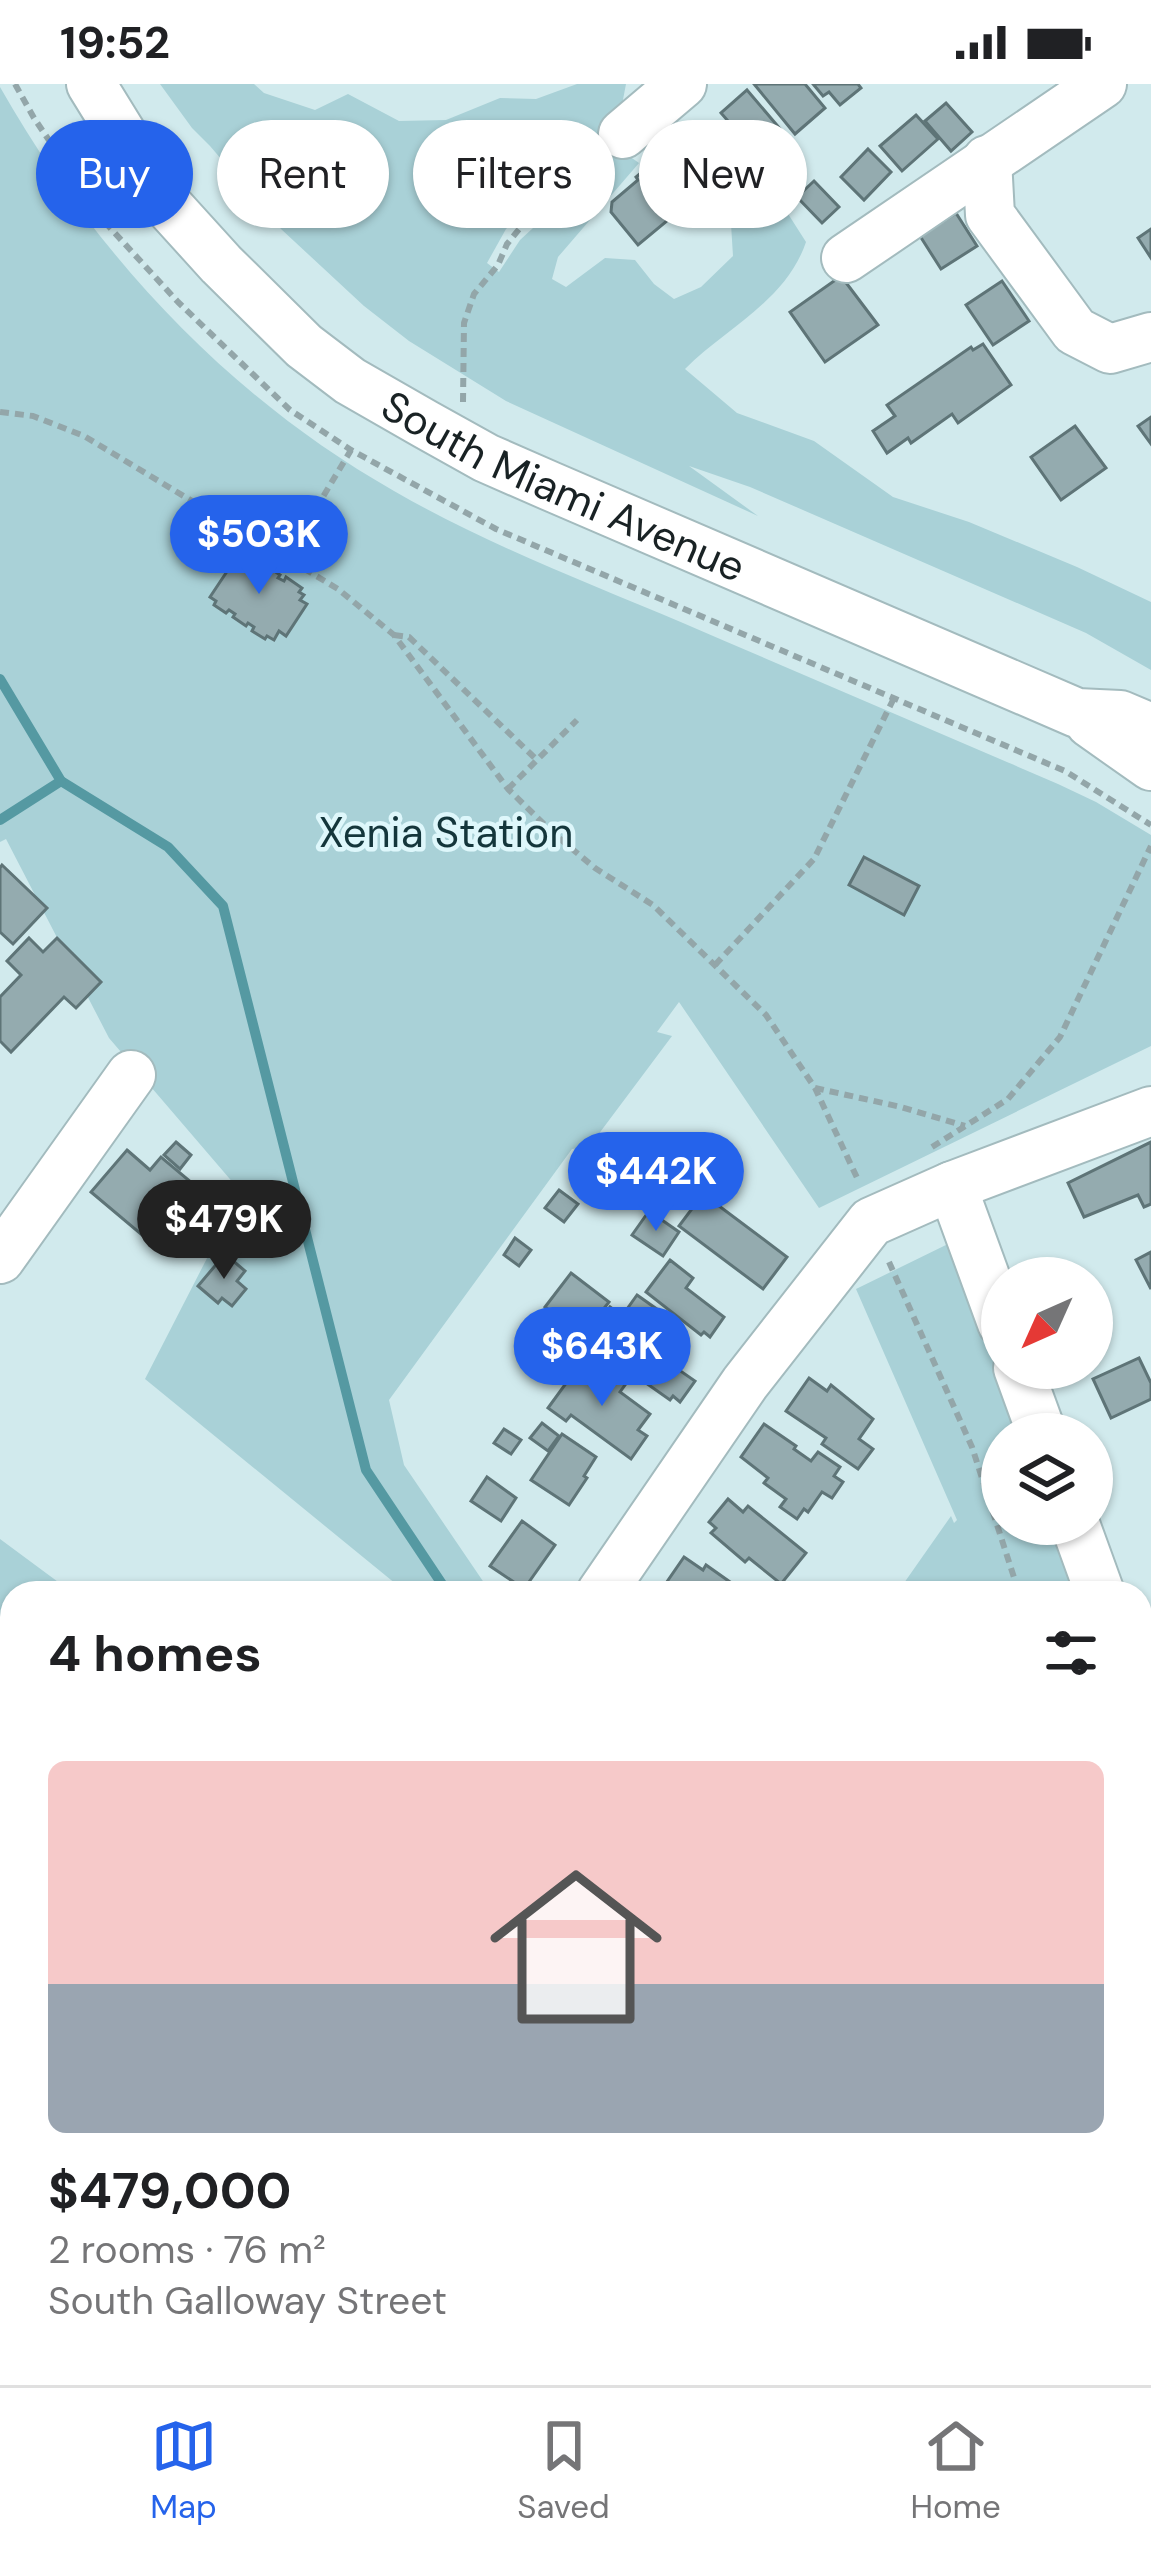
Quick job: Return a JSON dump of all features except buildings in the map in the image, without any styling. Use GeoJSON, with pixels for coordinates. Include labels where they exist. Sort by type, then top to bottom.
{"type":"FeatureCollection","features":[{"type":"Feature","properties":{"kind":"street","name":"South Miami Avenue"},"geometry":{"type":"LineString","coordinates":[[92,84],[162,200],[304,346],[350,380],[528,477],[1077,713],[1120,715],[1151,728]]}},
{"type":"Feature","properties":{"kind":"street"},"geometry":{"type":"LineString","coordinates":[[846,258],[1102,84]]}},
{"type":"Feature","properties":{"kind":"street"},"geometry":{"type":"LineString","coordinates":[[623,134],[664,90]]}},
{"type":"Feature","properties":{"kind":"street"},"geometry":{"type":"LineString","coordinates":[[987,160],[990,215],[1076,331],[1111,350],[1151,338]]}},
{"type":"Feature","properties":{"kind":"street"},"geometry":{"type":"LineString","coordinates":[[1077,713],[1151,766]]}},
{"type":"Feature","properties":{"kind":"street"},"geometry":{"type":"LineString","coordinates":[[0,1259],[130,1075]]}},
{"type":"Feature","properties":{"kind":"street"},"geometry":{"type":"LineString","coordinates":[[609,1581],[746,1383],[871,1222],[935,1171],[1151,1111]]}},
{"type":"Feature","properties":{"kind":"street"},"geometry":{"type":"LineString","coordinates":[[935,1171],[981,1275]]}},
{"type":"Feature","properties":{"kind":"street"},"geometry":{"type":"LineString","coordinates":[[1083,1545],[1096,1581]]}},
{"type":"Feature","properties":{"kind":"path"},"geometry":{"type":"LineString","coordinates":[[15,84],[102,219],[178,302],[290,410],[351,450],[496,529],[1065,771],[1151,826]]}},
{"type":"Feature","properties":{"kind":"path"},"geometry":{"type":"LineString","coordinates":[[455,441],[464,394],[464,323],[474,294],[529,217],[623,134]]}},
{"type":"Feature","properties":{"kind":"path"},"geometry":{"type":"LineString","coordinates":[[0,412],[33,416],[83,436],[338,590],[394,635],[508,789],[595,868],[652,905],[766,1015],[814,1088],[860,1185],[871,1222],[971,1447],[1015,1581]]}},
{"type":"Feature","properties":{"kind":"path"},"geometry":{"type":"LineString","coordinates":[[285,560],[351,450]]}},
{"type":"Feature","properties":{"kind":"path"},"geometry":{"type":"LineString","coordinates":[[394,635],[409,637],[537,760]]}},
{"type":"Feature","properties":{"kind":"path"},"geometry":{"type":"LineString","coordinates":[[715,965],[814,859],[894,698]]}},
{"type":"Feature","properties":{"kind":"path"},"geometry":{"type":"LineString","coordinates":[[508,789],[577,721]]}},
{"type":"Feature","properties":{"kind":"path"},"geometry":{"type":"LineString","coordinates":[[935,1171],[965,1126],[1008,1099],[1060,1037],[1151,846]]}},
{"type":"Feature","properties":{"kind":"path"},"geometry":{"type":"LineString","coordinates":[[814,1088],[901,1106],[965,1126]]}},
{"type":"Feature","properties":{"kind":"green space"},"geometry":{"type":"Polygon","coordinates":[[[160,84],[254,84],[264,93],[315,110],[348,94],[399,121],[413,121],[413,228],[507,228],[487,263],[499,272],[533,228],[583,228],[558,257],[552,279],[566,287],[605,258],[635,260],[674,299],[701,287],[733,256],[731,228],[797,228],[806,242],[785,281],[685,369],[737,413],[814,441],[893,497],[969,522],[1151,602],[1151,670],[1086,633],[750,487],[689,466],[758,516],[506,401],[409,341],[280,228],[389,228],[389,120],[217,120],[217,154],[193,129],[193,120],[186,120],[160,84]]]}},
{"type":"Feature","properties":{"kind":"green space"},"geometry":{"type":"Polygon","coordinates":[[[577,84],[626,84],[614,120],[446,120],[500,98],[536,99],[577,84]]]}},
{"type":"Feature","properties":{"kind":"green space","name":"Xenia Station"},"geometry":{"type":"Polygon","coordinates":[[[0,87],[36,146],[36,228],[94,228],[170,316],[221,365],[333,453],[394,491],[500,545],[1058,784],[1151,835],[1151,1046],[819,1208],[679,1002],[657,1032],[672,1036],[589,1147],[572,1149],[389,1400],[404,1465],[483,1581],[392,1581],[145,1379],[241,1192],[109,1038],[6,839],[0,842],[0,87]]]}},
{"type":"Feature","properties":{"kind":"green space"},"geometry":{"type":"Polygon","coordinates":[[[629,156],[639,163],[615,191],[615,157],[629,156]]]}},
{"type":"Feature","properties":{"kind":"green space"},"geometry":{"type":"Polygon","coordinates":[[[950,1243],[981,1311],[981,1389],[1013,1389],[1023,1413],[981,1413],[981,1545],[1068,1545],[1079,1581],[905,1581],[951,1516],[954,1523],[957,1520],[856,1289],[950,1243]]]}},
{"type":"Feature","properties":{"kind":"green space"},"geometry":{"type":"Polygon","coordinates":[[[0,1539],[57,1581],[0,1581],[0,1539]]]}},
{"type":"Feature","properties":{"kind":"waterway"},"geometry":{"type":"LineString","coordinates":[[0,679],[61,781],[168,847],[223,906],[366,1470],[440,1581]]}},
{"type":"Feature","properties":{"kind":"waterway"},"geometry":{"type":"LineString","coordinates":[[0,820],[61,781]]}}]}
